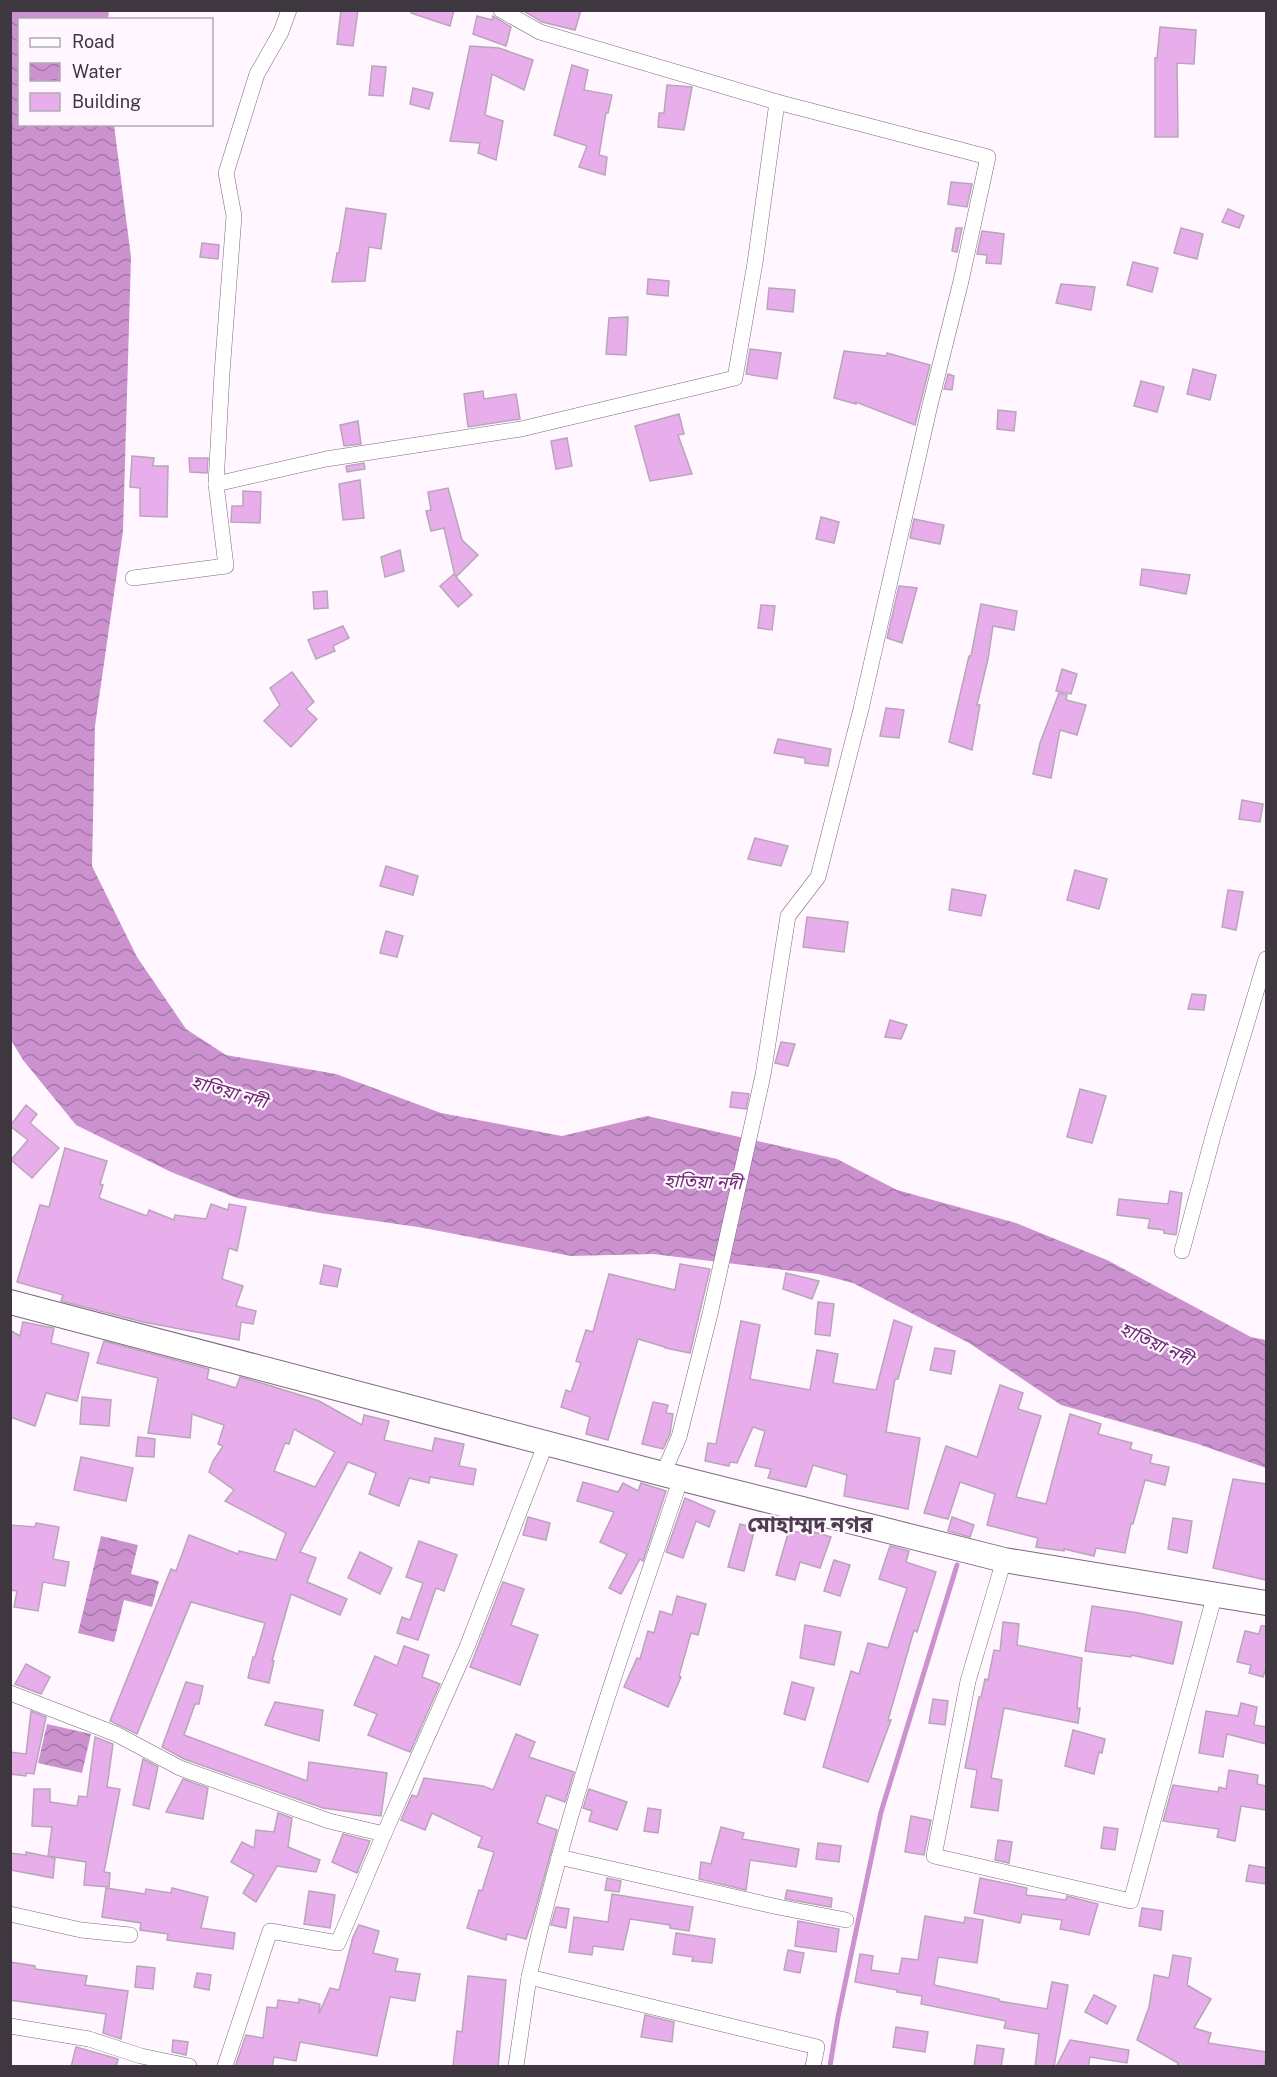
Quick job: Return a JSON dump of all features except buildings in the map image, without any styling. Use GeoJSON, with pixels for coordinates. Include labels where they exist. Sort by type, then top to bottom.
{"type":"FeatureCollection","features":[{"type":"Feature","properties":{"kind":"main road"},"geometry":{"type":"LineString","coordinates":[[10,1302],[672,1476],[1004,1560],[1266,1603]]}},
{"type":"Feature","properties":{"kind":"street"},"geometry":{"type":"LineString","coordinates":[[133,578],[226,566],[216,484],[234,216],[226,172],[257,74],[281,32],[289,10]]}},
{"type":"Feature","properties":{"kind":"street"},"geometry":{"type":"LineString","coordinates":[[501,10],[540,32],[777,102],[988,157],[861,709],[818,877],[788,916],[763,1075],[710,1314],[679,1437],[672,1476],[559,1857],[529,1977],[516,2067]]}},
{"type":"Feature","properties":{"kind":"street"},"geometry":{"type":"LineString","coordinates":[[216,484],[326,459],[521,429],[735,378],[755,263],[777,102]]}},
{"type":"Feature","properties":{"kind":"street"},"geometry":{"type":"LineString","coordinates":[[1182,1251],[1215,1129],[1266,958]]}},
{"type":"Feature","properties":{"kind":"street"},"geometry":{"type":"LineString","coordinates":[[225,2067],[270,1931],[338,1943],[467,1647],[546,1443]]}},
{"type":"Feature","properties":{"kind":"street"},"geometry":{"type":"LineString","coordinates":[[1004,1560],[969,1681],[934,1856],[1131,1901],[1215,1594]]}},
{"type":"Feature","properties":{"kind":"street"},"geometry":{"type":"LineString","coordinates":[[10,1693],[116,1734],[180,1768],[329,1821],[384,1834]]}},
{"type":"Feature","properties":{"kind":"street"},"geometry":{"type":"LineString","coordinates":[[559,1857],[846,1920]]}},
{"type":"Feature","properties":{"kind":"street"},"geometry":{"type":"LineString","coordinates":[[10,1914],[81,1930],[130,1935]]}},
{"type":"Feature","properties":{"kind":"street"},"geometry":{"type":"LineString","coordinates":[[529,1977],[817,2047],[813,2067]]}},
{"type":"Feature","properties":{"kind":"street"},"geometry":{"type":"LineString","coordinates":[[10,2026],[89,2039],[141,2056],[189,2067]]}},
{"type":"Feature","properties":{"kind":"water","name":"হাতিয়া নদী"},"geometry":{"type":"Polygon","coordinates":[[[11,11],[109,11],[108,18],[18,18],[18,126],[114,126],[131,257],[123,531],[95,726],[92,866],[137,957],[186,1029],[226,1055],[336,1074],[441,1113],[562,1136],[647,1116],[837,1159],[897,1190],[1016,1223],[1107,1260],[1251,1337],[1266,1340],[1266,1468],[1198,1444],[1061,1405],[969,1343],[853,1283],[818,1274],[653,1254],[571,1256],[418,1227],[237,1198],[171,1172],[76,1125],[23,1060],[11,1040],[11,11]]]}},
{"type":"Feature","properties":{"kind":"water"},"geometry":{"type":"Polygon","coordinates":[[[101,1536],[138,1545],[131,1574],[159,1581],[152,1607],[124,1600],[114,1642],[78,1633],[101,1536]]]}},
{"type":"Feature","properties":{"kind":"water"},"geometry":{"type":"Polygon","coordinates":[[[47,1724],[91,1734],[82,1773],[38,1763],[47,1724]]]}},
{"type":"Feature","properties":{"kind":"waterway"},"geometry":{"type":"LineString","coordinates":[[830,2066],[838,2017],[881,1812],[957,1565]]}},
{"type":"Feature","properties":{"kind":"district","name":"মোহাম্মদ নগর"},"geometry":{"type":"Point","coordinates":[810,1524]}}]}
